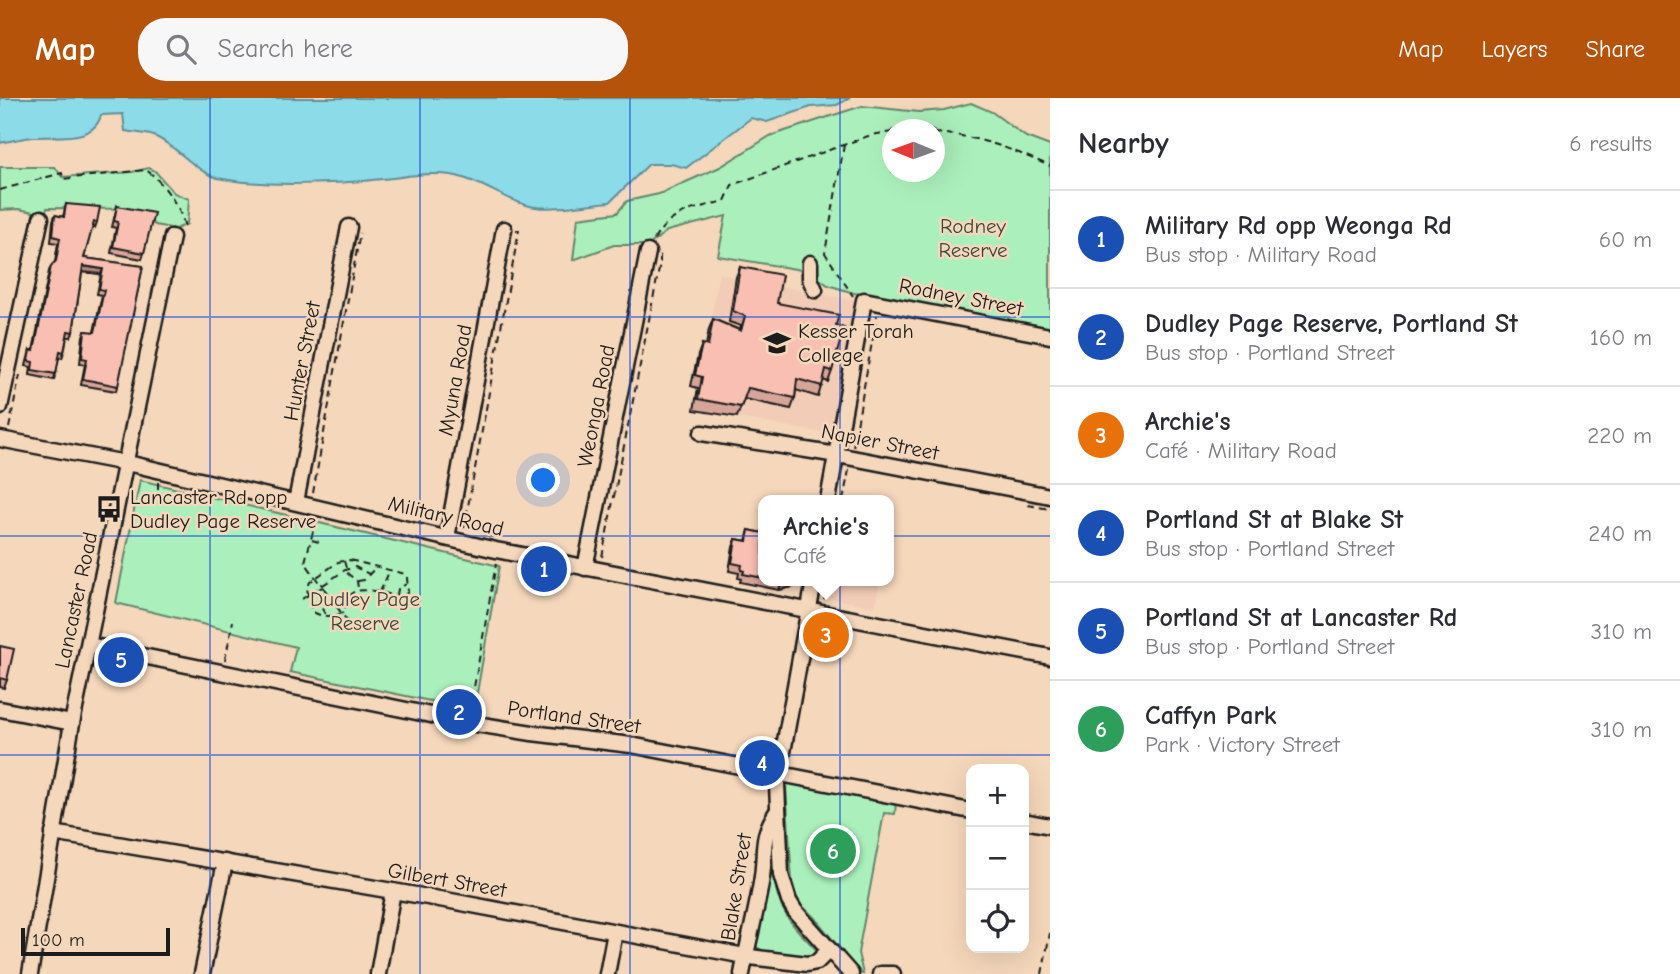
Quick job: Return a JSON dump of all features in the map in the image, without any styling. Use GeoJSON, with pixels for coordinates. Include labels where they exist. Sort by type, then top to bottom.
{"type":"FeatureCollection","features":[{"type":"Feature","properties":{"kind":"street"},"geometry":{"type":"LineString","coordinates":[[0,407],[41,218]]}},
{"type":"Feature","properties":{"kind":"street","name":"Hunter Street"},"geometry":{"type":"LineString","coordinates":[[296,502],[349,227]]}},
{"type":"Feature","properties":{"kind":"street","name":"Myuna Road"},"geometry":{"type":"LineString","coordinates":[[447,538],[504,229]]}},
{"type":"Feature","properties":{"kind":"street","name":"Lancaster Road"},"geometry":{"type":"LineString","coordinates":[[30,974],[72,723],[126,463],[178,233]]}},
{"type":"Feature","properties":{"kind":"street","name":"Weonga Road"},"geometry":{"type":"LineString","coordinates":[[585,568],[648,252]]}},
{"type":"Feature","properties":{"kind":"street"},"geometry":{"type":"LineString","coordinates":[[810,263],[810,279],[815,290]]}},
{"type":"Feature","properties":{"kind":"street","name":"Rodney Street"},"geometry":{"type":"LineString","coordinates":[[859,299],[1050,336]]}},
{"type":"Feature","properties":{"kind":"street"},"geometry":{"type":"LineString","coordinates":[[830,495],[844,456],[859,299]]}},
{"type":"Feature","properties":{"kind":"street","name":"Napier Street"},"geometry":{"type":"LineString","coordinates":[[702,433],[844,456],[1050,496]]}},
{"type":"Feature","properties":{"kind":"street","name":"Military Road"},"geometry":{"type":"LineString","coordinates":[[0,439],[126,463],[447,538],[495,558],[585,568],[815,608],[1050,657]]}},
{"type":"Feature","properties":{"kind":"street"},"geometry":{"type":"LineString","coordinates":[[814,586],[815,608],[779,774],[780,866],[784,887],[795,911],[850,974]]}},
{"type":"Feature","properties":{"kind":"street","name":"Portland Street"},"geometry":{"type":"LineString","coordinates":[[89,645],[470,723],[631,745],[966,810]]}},
{"type":"Feature","properties":{"kind":"street"},"geometry":{"type":"LineString","coordinates":[[0,709],[72,723]]}},
{"type":"Feature","properties":{"kind":"street","name":"Blake Street"},"geometry":{"type":"LineString","coordinates":[[742,974],[761,883],[766,830],[778,809]]}},
{"type":"Feature","properties":{"kind":"street"},"geometry":{"type":"LineString","coordinates":[[1029,822],[1050,826]]}},
{"type":"Feature","properties":{"kind":"street","name":"Gilbert Street"},"geometry":{"type":"LineString","coordinates":[[53,833],[393,891],[746,956],[807,964],[817,962],[829,950]]}},
{"type":"Feature","properties":{"kind":"street"},"geometry":{"type":"LineString","coordinates":[[202,974],[225,862]]}},
{"type":"Feature","properties":{"kind":"street"},"geometry":{"type":"LineString","coordinates":[[378,974],[393,891]]}},
{"type":"Feature","properties":{"kind":"street"},"geometry":{"type":"LineString","coordinates":[[607,974],[615,932]]}},
{"type":"Feature","properties":{"kind":"street"},"geometry":{"type":"LineString","coordinates":[[880,974],[893,974]]}},
{"type":"Feature","properties":{"kind":"path"},"geometry":{"type":"LineString","coordinates":[[648,252],[661,228],[681,213],[725,201],[732,185],[882,133]]}},
{"type":"Feature","properties":{"kind":"path"},"geometry":{"type":"LineString","coordinates":[[945,134],[965,135],[993,142],[1050,166]]}},
{"type":"Feature","properties":{"kind":"path"},"geometry":{"type":"LineString","coordinates":[[844,145],[825,253],[859,299]]}},
{"type":"Feature","properties":{"kind":"path"},"geometry":{"type":"LineString","coordinates":[[0,190],[62,173],[64,179],[146,170],[153,174],[170,194],[184,222],[178,233]]}},
{"type":"Feature","properties":{"kind":"path"},"geometry":{"type":"LineString","coordinates":[[313,493],[361,234],[349,227]]}},
{"type":"Feature","properties":{"kind":"path"},"geometry":{"type":"LineString","coordinates":[[464,529],[519,230],[504,229]]}},
{"type":"Feature","properties":{"kind":"path"},"geometry":{"type":"LineString","coordinates":[[602,558],[660,264],[660,251],[648,252]]}},
{"type":"Feature","properties":{"kind":"path"},"geometry":{"type":"LineString","coordinates":[[843,495],[844,456],[877,315]]}},
{"type":"Feature","properties":{"kind":"path"},"geometry":{"type":"LineString","coordinates":[[158,482],[158,489],[167,503]]}},
{"type":"Feature","properties":{"kind":"path"},"geometry":{"type":"LineString","coordinates":[[316,519],[305,562],[347,621]]}},
{"type":"Feature","properties":{"kind":"path"},"geometry":{"type":"LineString","coordinates":[[311,540],[323,543]]}},
{"type":"Feature","properties":{"kind":"path"},"geometry":{"type":"LineString","coordinates":[[473,709],[473,693],[495,558]]}},
{"type":"Feature","properties":{"kind":"path"},"geometry":{"type":"LineString","coordinates":[[349,560],[405,574],[408,592],[402,597],[359,589],[351,593],[341,614],[316,614],[312,611],[307,589],[310,582],[316,578],[338,562],[349,560]]}},
{"type":"Feature","properties":{"kind":"path"},"geometry":{"type":"LineString","coordinates":[[344,561],[348,574],[357,581],[359,589]]}},
{"type":"Feature","properties":{"kind":"path"},"geometry":{"type":"LineString","coordinates":[[302,599],[347,569],[355,567],[369,575]]}},
{"type":"Feature","properties":{"kind":"path"},"geometry":{"type":"LineString","coordinates":[[357,581],[364,580],[377,567]]}},
{"type":"Feature","properties":{"kind":"path"},"geometry":{"type":"LineString","coordinates":[[380,593],[380,587],[390,570]]}},
{"type":"Feature","properties":{"kind":"path"},"geometry":{"type":"LineString","coordinates":[[397,596],[397,589],[408,583]]}},
{"type":"Feature","properties":{"kind":"path"},"geometry":{"type":"LineString","coordinates":[[815,608],[826,586]]}},
{"type":"Feature","properties":{"kind":"path"},"geometry":{"type":"LineString","coordinates":[[311,605],[320,605],[325,615]]}},
{"type":"Feature","properties":{"kind":"path"},"geometry":{"type":"LineString","coordinates":[[222,672],[233,621]]}},
{"type":"Feature","properties":{"kind":"path"},"geometry":{"type":"LineString","coordinates":[[1042,974],[1050,933]]}},
{"type":"Feature","properties":{"kind":"shaded area","name":"Kesser Torah College"},"geometry":{"type":"Polygon","coordinates":[[[719,274],[856,301],[830,434],[694,410],[719,274]]]}},
{"type":"Feature","properties":{"kind":"shaded area"},"geometry":{"type":"Polygon","coordinates":[[[830,586],[879,586],[875,607],[828,596],[830,586]]]}},
{"type":"Feature","properties":{"kind":"shaded area"},"geometry":{"type":"Polygon","coordinates":[[[825,628],[846,632],[840,665],[816,661],[821,630],[825,628]]]}},
{"type":"Feature","properties":{"kind":"green space","name":"Rodney Reserve"},"geometry":{"type":"Polygon","coordinates":[[[971,103],[992,112],[1026,137],[1050,146],[1050,330],[854,293],[828,285],[818,278],[815,259],[804,259],[802,270],[718,256],[726,216],[667,231],[649,245],[614,245],[573,260],[578,218],[617,213],[627,201],[659,194],[720,167],[770,136],[862,106],[919,112],[944,110],[971,103]]]}},
{"type":"Feature","properties":{"kind":"green space"},"geometry":{"type":"Polygon","coordinates":[[[0,167],[55,167],[62,177],[132,172],[149,168],[155,171],[174,193],[189,199],[187,224],[176,229],[155,225],[135,209],[47,208],[45,214],[18,209],[0,210],[0,167]]]}},
{"type":"Feature","properties":{"kind":"green space","name":"Dudley Page Reserve"},"geometry":{"type":"Polygon","coordinates":[[[140,480],[499,566],[474,710],[290,672],[296,647],[116,603],[140,480]]]}},
{"type":"Feature","properties":{"kind":"green space"},"geometry":{"type":"Polygon","coordinates":[[[790,783],[896,802],[895,814],[884,813],[858,953],[863,974],[815,918],[793,897],[786,785],[790,783]]]}},
{"type":"Feature","properties":{"kind":"green space"},"geometry":{"type":"Polygon","coordinates":[[[767,843],[772,843],[774,879],[781,905],[788,918],[817,951],[808,957],[767,953],[756,947],[767,843]]]}},
{"type":"Feature","properties":{"kind":"water"},"geometry":{"type":"Polygon","coordinates":[[[0,98],[850,98],[837,105],[811,107],[767,122],[751,118],[686,168],[671,164],[649,164],[610,202],[547,208],[520,203],[462,177],[442,174],[302,184],[223,179],[197,167],[156,137],[125,131],[123,114],[101,115],[91,130],[82,134],[29,137],[0,143],[0,98]]]}},
{"type":"Feature","properties":{"kind":"building"},"geometry":{"type":"Polygon","coordinates":[[[66,204],[100,207],[84,258],[143,266],[118,386],[83,379],[87,359],[82,358],[85,331],[95,332],[104,290],[99,289],[103,269],[83,266],[73,332],[68,331],[64,352],[60,351],[56,374],[32,370],[33,362],[28,361],[30,350],[34,351],[51,266],[56,261],[60,238],[53,236],[55,215],[64,217],[66,204]]]}},
{"type":"Feature","properties":{"kind":"building"},"geometry":{"type":"Polygon","coordinates":[[[117,206],[154,213],[144,253],[113,247],[118,222],[114,221],[117,206]]]}},
{"type":"Feature","properties":{"kind":"building","name":"Kesser Torah College"},"geometry":{"type":"Polygon","coordinates":[[[740,267],[782,275],[777,303],[839,315],[836,325],[844,328],[832,371],[826,369],[822,386],[797,379],[795,398],[748,388],[741,407],[698,399],[702,377],[695,375],[702,344],[708,346],[713,319],[741,331],[745,316],[733,311],[740,267]]]}},
{"type":"Feature","properties":{"kind":"building"},"geometry":{"type":"Polygon","coordinates":[[[749,530],[758,532],[758,577],[743,574],[742,565],[732,563],[736,539],[747,541],[749,530]]]}},
{"type":"Feature","properties":{"kind":"building"},"geometry":{"type":"Polygon","coordinates":[[[0,646],[14,649],[7,680],[0,678],[0,646]]]}},
{"type":"Feature","properties":{"kind":"place","name":"Kesser Torah College"},"geometry":{"type":"Point","coordinates":[777,343]}},
{"type":"Feature","properties":{"kind":"place","name":"Lancaster Rd opp Dudley Page Reserve"},"geometry":{"type":"Point","coordinates":[109,509]}},
{"type":"Feature","properties":{"kind":"place","name":"Military Rd opp Weonga Rd"},"geometry":{"type":"Point","coordinates":[544,569]}},
{"type":"Feature","properties":{"kind":"place","name":"Archie's"},"geometry":{"type":"Point","coordinates":[826,635]}},
{"type":"Feature","properties":{"kind":"place","name":"Portland St at Lancaster Rd"},"geometry":{"type":"Point","coordinates":[121,660]}},
{"type":"Feature","properties":{"kind":"place","name":"Dudley Page Reserve, Portland St"},"geometry":{"type":"Point","coordinates":[459,712]}},
{"type":"Feature","properties":{"kind":"place","name":"Portland St at Blake St"},"geometry":{"type":"Point","coordinates":[762,763]}},
{"type":"Feature","properties":{"kind":"place","name":"Caffyn Park"},"geometry":{"type":"Point","coordinates":[833,851]}}]}
